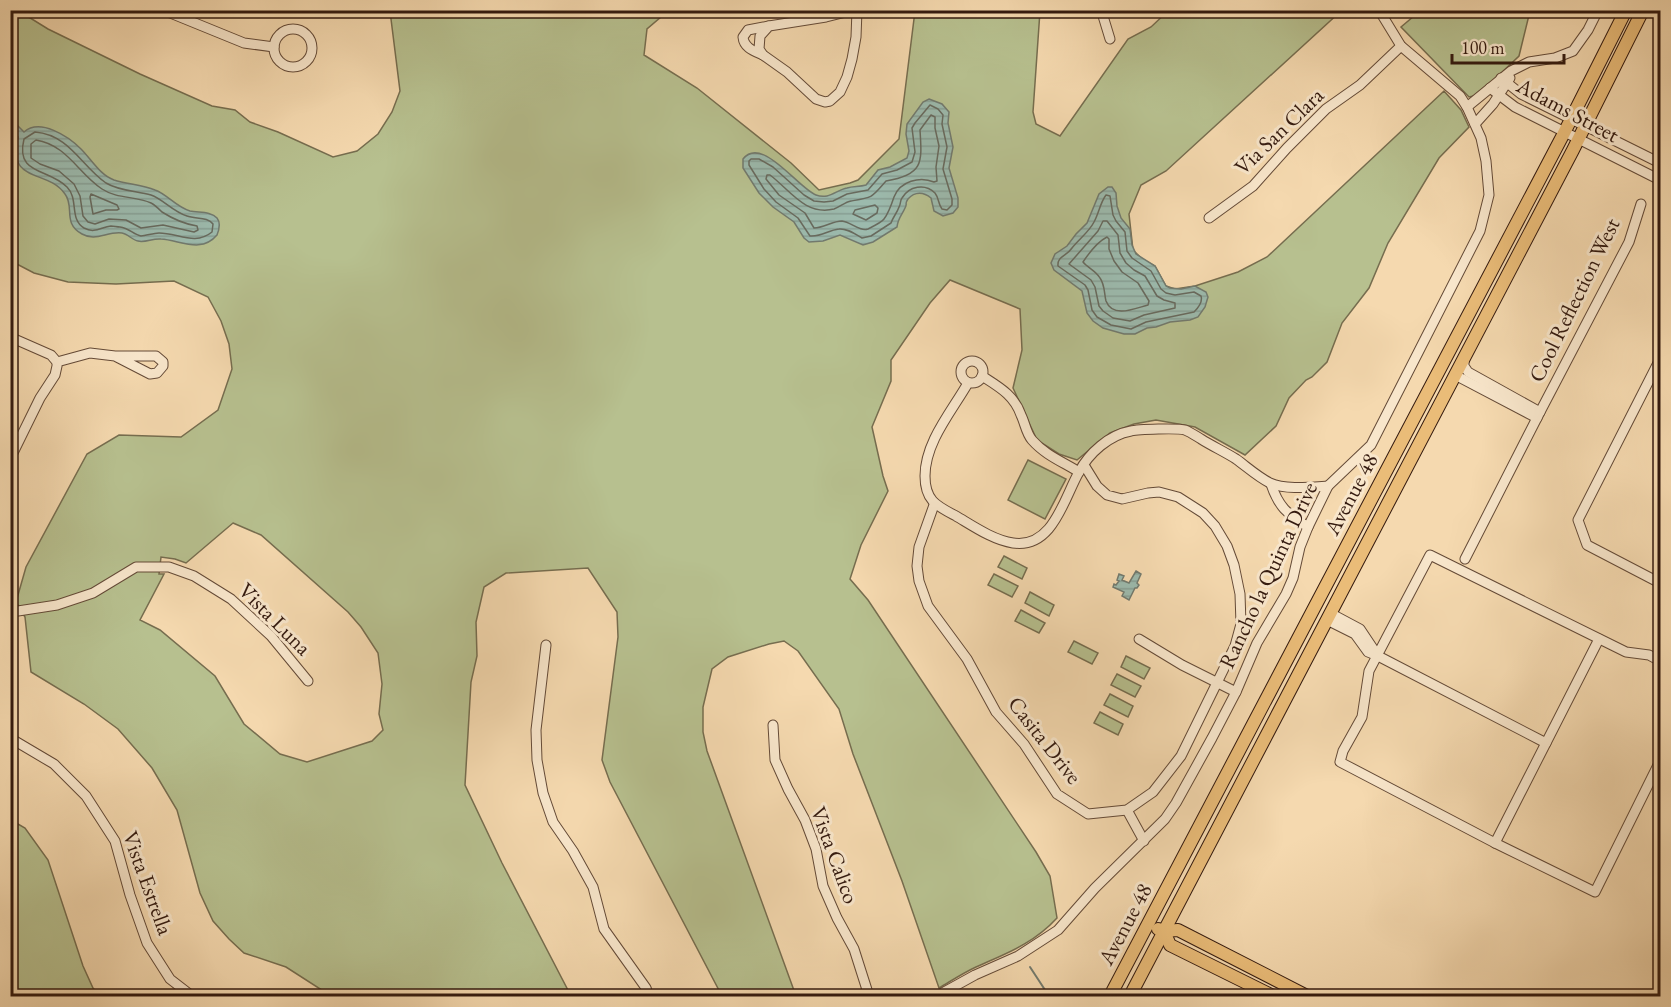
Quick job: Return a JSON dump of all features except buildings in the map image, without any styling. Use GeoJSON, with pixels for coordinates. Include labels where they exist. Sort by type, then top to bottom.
{"type":"FeatureCollection","features":[{"type":"Feature","properties":{"kind":"main road","name":"Avenue 48"},"geometry":{"type":"LineString","coordinates":[[1110,996],[1572,119],[1626,10]]}},
{"type":"Feature","properties":{"kind":"main road","name":"Avenue 48"},"geometry":{"type":"LineString","coordinates":[[1130,996],[1586,126],[1643,10]]}},
{"type":"Feature","properties":{"kind":"main road"},"geometry":{"type":"LineString","coordinates":[[1455,375],[1454,360],[1481,308],[1485,284]]}},
{"type":"Feature","properties":{"kind":"main road"},"geometry":{"type":"LineString","coordinates":[[1299,638],[1312,624],[1328,616],[1327,600],[1353,550],[1360,523]]}},
{"type":"Feature","properties":{"kind":"main road"},"geometry":{"type":"LineString","coordinates":[[1149,925],[1164,932],[1178,930],[1307,996]]}},
{"type":"Feature","properties":{"kind":"main road"},"geometry":{"type":"LineString","coordinates":[[1164,932],[1170,945],[1274,996],[1282,992],[1297,996]]}},
{"type":"Feature","properties":{"kind":"street"},"geometry":{"type":"LineString","coordinates":[[163,10],[244,43],[274,47]]}},
{"type":"Feature","properties":{"kind":"street"},"geometry":{"type":"LineString","coordinates":[[855,10],[856,37],[847,76],[840,92],[830,101],[816,99],[787,72],[744,45],[743,37],[748,30],[769,26],[855,10]]}},
{"type":"Feature","properties":{"kind":"street"},"geometry":{"type":"LineString","coordinates":[[1104,10],[1103,16],[1110,39]]}},
{"type":"Feature","properties":{"kind":"street","name":"Rancho la Quinta Drive"},"geometry":{"type":"LineString","coordinates":[[937,996],[975,975],[1018,956],[1058,930],[1095,888],[1165,819],[1236,692],[1257,644],[1286,594],[1293,578],[1300,547],[1328,486],[1371,445],[1480,231],[1489,195],[1486,160],[1475,124],[1460,96],[1401,46],[1379,10]]}},
{"type":"Feature","properties":{"kind":"street"},"geometry":{"type":"LineString","coordinates":[[1475,124],[1499,95],[1504,81],[1515,68],[1529,62],[1555,58],[1573,51],[1588,30],[1598,10]]}},
{"type":"Feature","properties":{"kind":"street"},"geometry":{"type":"LineString","coordinates":[[763,55],[759,49],[760,36],[769,26]]}},
{"type":"Feature","properties":{"kind":"street"},"geometry":{"type":"LineString","coordinates":[[293,28],[307,34],[312,49],[310,57],[304,63],[291,67],[281,62],[274,47],[279,35],[293,28]]}},
{"type":"Feature","properties":{"kind":"street","name":"Via San Clara"},"geometry":{"type":"LineString","coordinates":[[1209,218],[1253,186],[1326,109],[1360,86],[1401,46]]}},
{"type":"Feature","properties":{"kind":"street"},"geometry":{"type":"LineString","coordinates":[[1467,107],[1490,88],[1504,81]]}},
{"type":"Feature","properties":{"kind":"street","name":"Adams Street"},"geometry":{"type":"LineString","coordinates":[[1504,81],[1521,94],[1660,163]]}},
{"type":"Feature","properties":{"kind":"street","name":"Adams Street"},"geometry":{"type":"LineString","coordinates":[[1490,88],[1515,107],[1660,180]]}},
{"type":"Feature","properties":{"kind":"street","name":"Cool Reflection West"},"geometry":{"type":"LineString","coordinates":[[1465,559],[1629,242],[1641,204]]}},
{"type":"Feature","properties":{"kind":"street"},"geometry":{"type":"LineString","coordinates":[[10,337],[51,355],[57,362],[55,375],[40,398],[10,459]]}},
{"type":"Feature","properties":{"kind":"street"},"geometry":{"type":"LineString","coordinates":[[57,362],[90,352],[115,356]]}},
{"type":"Feature","properties":{"kind":"street","name":"Cool Reflection West"},"geometry":{"type":"LineString","coordinates":[[1464,359],[1464,366],[1468,372],[1538,415]]}},
{"type":"Feature","properties":{"kind":"street"},"geometry":{"type":"LineString","coordinates":[[1660,359],[1578,520],[1587,545],[1660,583]]}},
{"type":"Feature","properties":{"kind":"street"},"geometry":{"type":"LineString","coordinates":[[969,361],[980,363],[982,376],[976,382],[968,382],[962,377],[964,364],[969,361]]}},
{"type":"Feature","properties":{"kind":"street","name":"Cool Reflection West"},"geometry":{"type":"LineString","coordinates":[[1455,375],[1538,415]]}},
{"type":"Feature","properties":{"kind":"street"},"geometry":{"type":"LineString","coordinates":[[982,376],[1005,390],[1014,399],[1033,441],[1046,452],[1081,468]]}},
{"type":"Feature","properties":{"kind":"street"},"geometry":{"type":"LineString","coordinates":[[968,382],[955,401],[927,462],[925,479],[927,491],[934,505],[1007,542],[1025,543],[1040,537],[1052,524],[1081,468],[1106,441],[1130,431],[1184,429],[1233,457],[1271,484],[1300,488],[1328,486]]}},
{"type":"Feature","properties":{"kind":"street","name":"Casita Drive"},"geometry":{"type":"LineString","coordinates":[[934,505],[919,547],[917,566],[928,606],[967,659],[996,712],[1024,744],[1057,794],[1088,814],[1127,810],[1153,792],[1181,756],[1235,646],[1241,624],[1241,606],[1234,565],[1227,546],[1215,526],[1203,513],[1178,497],[1159,492],[1122,499],[1107,495],[1081,468]]}},
{"type":"Feature","properties":{"kind":"street"},"geometry":{"type":"LineString","coordinates":[[1271,484],[1277,501],[1292,517],[1308,527]]}},
{"type":"Feature","properties":{"kind":"street"},"geometry":{"type":"LineString","coordinates":[[1660,661],[1649,656],[1626,652],[1430,555],[1369,671],[1362,717],[1342,751],[1340,762],[1595,892],[1660,761]]}},
{"type":"Feature","properties":{"kind":"street","name":"Vista Luna"},"geometry":{"type":"LineString","coordinates":[[10,610],[57,605],[93,593],[136,567],[169,567],[194,576],[231,599],[271,636],[308,681]]}},
{"type":"Feature","properties":{"kind":"street"},"geometry":{"type":"LineString","coordinates":[[1328,616],[1360,629],[1378,656],[1546,743]]}},
{"type":"Feature","properties":{"kind":"street"},"geometry":{"type":"LineString","coordinates":[[1139,639],[1182,665],[1236,692]]}},
{"type":"Feature","properties":{"kind":"street"},"geometry":{"type":"LineString","coordinates":[[1496,843],[1599,639]]}},
{"type":"Feature","properties":{"kind":"street"},"geometry":{"type":"LineString","coordinates":[[546,645],[536,729],[537,760],[543,794],[553,822],[573,851],[593,887],[604,929],[646,988],[649,996]]}},
{"type":"Feature","properties":{"kind":"street","name":"Vista Calico"},"geometry":{"type":"LineString","coordinates":[[773,725],[776,760],[788,789],[805,820],[816,849],[823,886],[854,950],[869,996]]}},
{"type":"Feature","properties":{"kind":"street","name":"Vista Estrella"},"geometry":{"type":"LineString","coordinates":[[10,738],[54,764],[86,796],[115,841],[130,895],[147,943],[170,979],[192,996]]}},
{"type":"Feature","properties":{"kind":"street"},"geometry":{"type":"LineString","coordinates":[[1127,810],[1144,841]]}},
{"type":"Feature","properties":{"kind":"green space"},"geometry":{"type":"Polygon","coordinates":[[[10,11],[19,11],[48,29],[140,74],[212,106],[235,110],[250,122],[333,157],[357,151],[378,134],[392,112],[400,91],[390,11],[668,11],[647,29],[644,55],[697,88],[791,163],[819,190],[858,180],[899,139],[915,11],[1040,11],[1033,112],[1036,124],[1060,136],[1128,39],[1151,27],[1168,11],[1341,11],[1166,171],[1141,185],[1129,214],[1133,250],[1142,259],[1155,266],[1166,286],[1175,289],[1195,286],[1238,272],[1267,257],[1444,91],[1461,110],[1469,127],[1439,158],[1388,243],[1369,288],[1342,323],[1327,362],[1289,398],[1276,426],[1245,455],[1195,427],[1156,420],[1134,424],[1110,433],[1077,460],[1059,454],[1037,440],[1013,388],[1022,350],[1020,309],[950,280],[930,303],[891,360],[891,381],[872,427],[888,491],[861,545],[850,579],[868,600],[1036,852],[1050,876],[1057,918],[1029,941],[971,969],[939,988],[902,881],[853,754],[839,709],[798,651],[784,641],[728,657],[712,669],[703,707],[703,732],[707,751],[796,996],[722,996],[610,782],[602,760],[618,637],[617,612],[588,568],[506,573],[484,587],[476,622],[477,656],[471,682],[465,785],[502,863],[571,996],[331,996],[286,967],[244,953],[213,921],[200,893],[177,810],[152,768],[118,729],[84,704],[31,672],[25,617],[16,602],[26,567],[87,454],[119,435],[181,437],[218,410],[232,369],[229,344],[221,321],[208,297],[174,281],[116,284],[68,282],[34,273],[11,261],[10,11]],[[233,523],[186,563],[161,557],[159,574],[164,574],[140,620],[160,630],[215,676],[244,724],[280,754],[307,762],[372,741],[383,730],[379,714],[382,684],[378,653],[348,612],[261,535],[233,523]]]}},
{"type":"Feature","properties":{"kind":"green space"},"geometry":{"type":"Polygon","coordinates":[[[1420,11],[1530,11],[1519,56],[1478,95],[1469,97],[1401,27],[1420,11]]]}},
{"type":"Feature","properties":{"kind":"green space"},"geometry":{"type":"Polygon","coordinates":[[[1028,460],[1066,479],[1045,519],[1008,500],[1028,460]]]}},
{"type":"Feature","properties":{"kind":"green space"},"geometry":{"type":"Polygon","coordinates":[[[1004,556],[1027,568],[1022,579],[998,567],[1004,556]]]}},
{"type":"Feature","properties":{"kind":"green space"},"geometry":{"type":"Polygon","coordinates":[[[994,574],[1018,586],[1012,597],[988,585],[994,574]]]}},
{"type":"Feature","properties":{"kind":"green space"},"geometry":{"type":"Polygon","coordinates":[[[1030,592],[1054,605],[1049,616],[1025,603],[1030,592]]]}},
{"type":"Feature","properties":{"kind":"green space"},"geometry":{"type":"Polygon","coordinates":[[[1021,610],[1045,623],[1039,633],[1015,621],[1021,610]]]}},
{"type":"Feature","properties":{"kind":"green space"},"geometry":{"type":"Polygon","coordinates":[[[1074,641],[1098,653],[1092,664],[1068,652],[1074,641]]]}},
{"type":"Feature","properties":{"kind":"green space"},"geometry":{"type":"Polygon","coordinates":[[[1126,656],[1150,668],[1144,679],[1121,667],[1126,656]]]}},
{"type":"Feature","properties":{"kind":"green space"},"geometry":{"type":"Polygon","coordinates":[[[1117,674],[1141,686],[1135,697],[1111,685],[1117,674]]]}},
{"type":"Feature","properties":{"kind":"green space"},"geometry":{"type":"Polygon","coordinates":[[[1110,694],[1133,706],[1128,717],[1104,705],[1110,694]]]}},
{"type":"Feature","properties":{"kind":"green space"},"geometry":{"type":"Polygon","coordinates":[[[1100,712],[1123,724],[1118,735],[1094,723],[1100,712]]]}},
{"type":"Feature","properties":{"kind":"green space"},"geometry":{"type":"Polygon","coordinates":[[[11,820],[25,828],[48,860],[83,966],[93,988],[100,996],[11,996],[11,820]]]}},
{"type":"Feature","properties":{"kind":"water"},"geometry":{"type":"Polygon","coordinates":[[[929,99],[942,104],[949,112],[948,123],[953,147],[949,168],[958,198],[958,207],[953,213],[943,216],[934,211],[931,198],[925,194],[917,194],[911,196],[907,201],[897,227],[873,242],[863,245],[840,235],[823,241],[809,242],[794,222],[773,207],[759,193],[743,168],[743,159],[751,153],[760,154],[780,165],[808,190],[821,196],[829,196],[849,187],[866,185],[878,170],[890,167],[907,158],[909,151],[907,124],[923,102],[929,99]]]}},
{"type":"Feature","properties":{"kind":"water"},"geometry":{"type":"Polygon","coordinates":[[[11,121],[24,132],[38,127],[61,134],[81,149],[109,178],[155,190],[185,209],[214,216],[219,224],[217,235],[211,241],[197,245],[161,239],[141,241],[122,233],[97,237],[82,234],[72,225],[68,199],[65,194],[49,181],[23,169],[18,162],[16,152],[18,137],[11,128],[11,121]]]}},
{"type":"Feature","properties":{"kind":"water"},"geometry":{"type":"Polygon","coordinates":[[[1108,187],[1112,187],[1116,193],[1117,206],[1121,218],[1130,229],[1136,254],[1155,266],[1166,286],[1181,289],[1195,286],[1206,292],[1208,297],[1205,307],[1198,317],[1147,328],[1135,334],[1124,334],[1103,328],[1087,313],[1082,291],[1054,270],[1051,263],[1055,254],[1067,246],[1087,223],[1099,194],[1108,187]]]}},
{"type":"Feature","properties":{"kind":"water"},"geometry":{"type":"Polygon","coordinates":[[[1136,571],[1141,574],[1137,583],[1139,585],[1129,600],[1122,596],[1124,592],[1113,587],[1119,581],[1117,580],[1119,574],[1124,576],[1122,580],[1129,583],[1136,571]]]}},
{"type":"Feature","properties":{"kind":"waterway"},"geometry":{"type":"LineString","coordinates":[[1030,967],[1049,996]]}}]}
